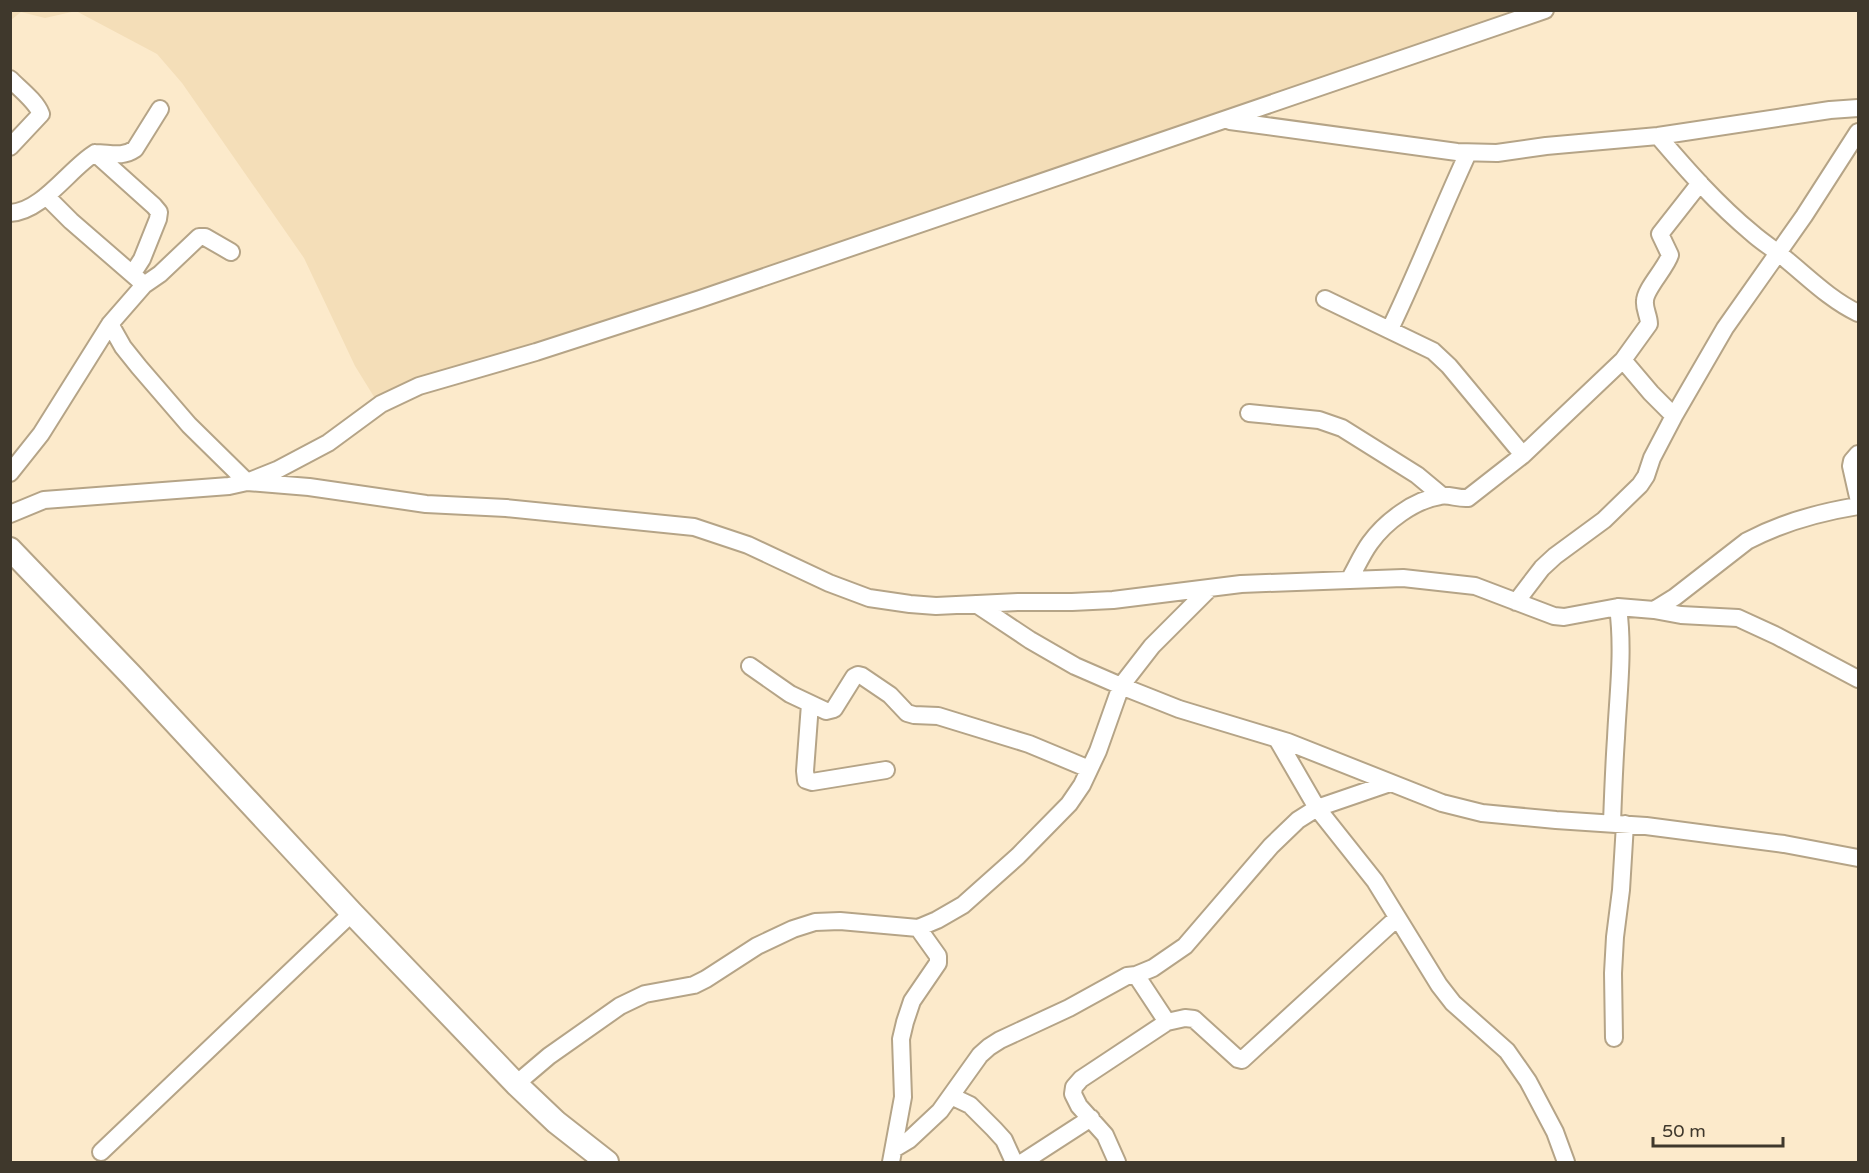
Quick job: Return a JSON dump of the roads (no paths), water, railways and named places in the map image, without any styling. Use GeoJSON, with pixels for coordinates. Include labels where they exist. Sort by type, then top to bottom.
{"type":"FeatureCollection","features":[{"type":"Feature","properties":{"kind":"main road"},"geometry":{"type":"LineString","coordinates":[[10,549],[139,684],[352,914],[516,1084],[556,1122],[607,1162]]}},
{"type":"Feature","properties":{"kind":"street"},"geometry":{"type":"LineString","coordinates":[[10,514],[44,500],[229,486],[247,482],[278,471],[328,443],[381,404],[419,386],[536,352],[699,299],[1226,121],[1545,10]]}},
{"type":"Feature","properties":{"kind":"street"},"geometry":{"type":"LineString","coordinates":[[10,79],[41,114],[10,147]]}},
{"type":"Feature","properties":{"kind":"street"},"geometry":{"type":"LineString","coordinates":[[1226,121],[1468,153],[1497,153],[1546,146],[1658,136],[1830,110],[1858,108]]}},
{"type":"Feature","properties":{"kind":"street"},"geometry":{"type":"LineString","coordinates":[[10,213],[18,213],[46,196],[95,153],[112,155],[130,152],[135,148],[160,109]]}},
{"type":"Feature","properties":{"kind":"street"},"geometry":{"type":"LineString","coordinates":[[1516,602],[1548,562],[1604,520],[1640,485],[1674,416],[1725,328],[1858,132]]}},
{"type":"Feature","properties":{"kind":"street"},"geometry":{"type":"LineString","coordinates":[[1658,136],[1700,183],[1752,233],[1835,301],[1858,313]]}},
{"type":"Feature","properties":{"kind":"street"},"geometry":{"type":"LineString","coordinates":[[10,473],[47,425],[139,279],[142,259],[158,219],[159,212],[154,206],[95,153]]}},
{"type":"Feature","properties":{"kind":"street"},"geometry":{"type":"LineString","coordinates":[[1390,329],[1468,153]]}},
{"type":"Feature","properties":{"kind":"street"},"geometry":{"type":"LineString","coordinates":[[1249,413],[1319,420],[1342,428],[1417,475],[1441,495],[1468,498],[1524,455],[1623,360],[1649,324],[1644,303],[1645,296],[1668,262],[1670,255],[1660,234],[1700,183]]}},
{"type":"Feature","properties":{"kind":"street"},"geometry":{"type":"LineString","coordinates":[[46,196],[71,221],[139,279]]}},
{"type":"Feature","properties":{"kind":"street"},"geometry":{"type":"LineString","coordinates":[[139,279],[160,274],[199,237],[205,237],[231,252]]}},
{"type":"Feature","properties":{"kind":"street"},"geometry":{"type":"LineString","coordinates":[[1324,299],[1433,351],[1449,366],[1524,455]]}},
{"type":"Feature","properties":{"kind":"street"},"geometry":{"type":"LineString","coordinates":[[110,324],[123,347],[189,425],[247,482],[309,487],[426,504],[506,508],[694,527],[748,545],[829,583],[869,598],[936,606],[1072,603],[1280,581],[1403,578],[1449,582],[1475,586],[1554,616],[1564,617],[1618,608],[1738,618],[1778,636],[1858,679]]}},
{"type":"Feature","properties":{"kind":"street"},"geometry":{"type":"LineString","coordinates":[[1623,360],[1674,416]]}},
{"type":"Feature","properties":{"kind":"street"},"geometry":{"type":"LineString","coordinates":[[1858,454],[1851,465],[1858,497]]}},
{"type":"Feature","properties":{"kind":"street"},"geometry":{"type":"LineString","coordinates":[[1349,580],[1369,544],[1382,529],[1407,510],[1441,495]]}},
{"type":"Feature","properties":{"kind":"street"},"geometry":{"type":"LineString","coordinates":[[1654,610],[1675,597],[1747,541],[1797,521],[1836,509],[1858,506]]}},
{"type":"Feature","properties":{"kind":"street"},"geometry":{"type":"LineString","coordinates":[[516,1084],[558,1049],[620,1006],[645,994],[694,985],[706,980],[758,946],[793,929],[816,922],[840,921],[918,928],[963,905],[990,882],[1069,804],[1082,785],[1098,751],[1121,686],[1152,646],[1210,588]]}},
{"type":"Feature","properties":{"kind":"street"},"geometry":{"type":"LineString","coordinates":[[976,604],[1030,640],[1075,666],[1121,686],[1179,709],[1277,739],[1442,803],[1482,813],[1619,824],[1784,844],[1858,858]]}},
{"type":"Feature","properties":{"kind":"street"},"geometry":{"type":"LineString","coordinates":[[1614,1038],[1613,974],[1621,890],[1616,737],[1621,672],[1621,631],[1618,608]]}},
{"type":"Feature","properties":{"kind":"street"},"geometry":{"type":"LineString","coordinates":[[750,666],[790,694],[826,711],[834,709],[854,677],[858,675],[890,695],[907,713],[938,716],[1029,744],[1089,769]]}},
{"type":"Feature","properties":{"kind":"street"},"geometry":{"type":"LineString","coordinates":[[810,704],[806,780],[812,782],[886,770]]}},
{"type":"Feature","properties":{"kind":"street"},"geometry":{"type":"LineString","coordinates":[[1277,739],[1317,808],[1375,881],[1439,985],[1453,1003],[1507,1051],[1528,1081],[1555,1132],[1566,1162]]}},
{"type":"Feature","properties":{"kind":"street"},"geometry":{"type":"LineString","coordinates":[[892,1156],[925,1126],[951,1096],[980,1054],[1000,1040],[1069,1008],[1127,976],[1153,968],[1185,946],[1271,846],[1298,820],[1317,808],[1390,783]]}},
{"type":"Feature","properties":{"kind":"street"},"geometry":{"type":"LineString","coordinates":[[101,1152],[352,914]]}},
{"type":"Feature","properties":{"kind":"street"},"geometry":{"type":"LineString","coordinates":[[1117,1162],[1105,1135],[1079,1106],[1072,1094],[1074,1087],[1081,1079],[1167,1022],[1185,1018],[1194,1018],[1238,1059],[1242,1060],[1397,918]]}},
{"type":"Feature","properties":{"kind":"street"},"geometry":{"type":"LineString","coordinates":[[892,1156],[903,1097],[901,1039],[904,1022],[912,1001],[938,963],[938,956],[918,928]]}},
{"type":"Feature","properties":{"kind":"street"},"geometry":{"type":"LineString","coordinates":[[1136,975],[1167,1022]]}},
{"type":"Feature","properties":{"kind":"street"},"geometry":{"type":"LineString","coordinates":[[951,1096],[970,1105],[994,1129],[1004,1140],[1014,1162]]}},
{"type":"Feature","properties":{"kind":"street"},"geometry":{"type":"LineString","coordinates":[[1023,1162],[1091,1119]]}}]}
